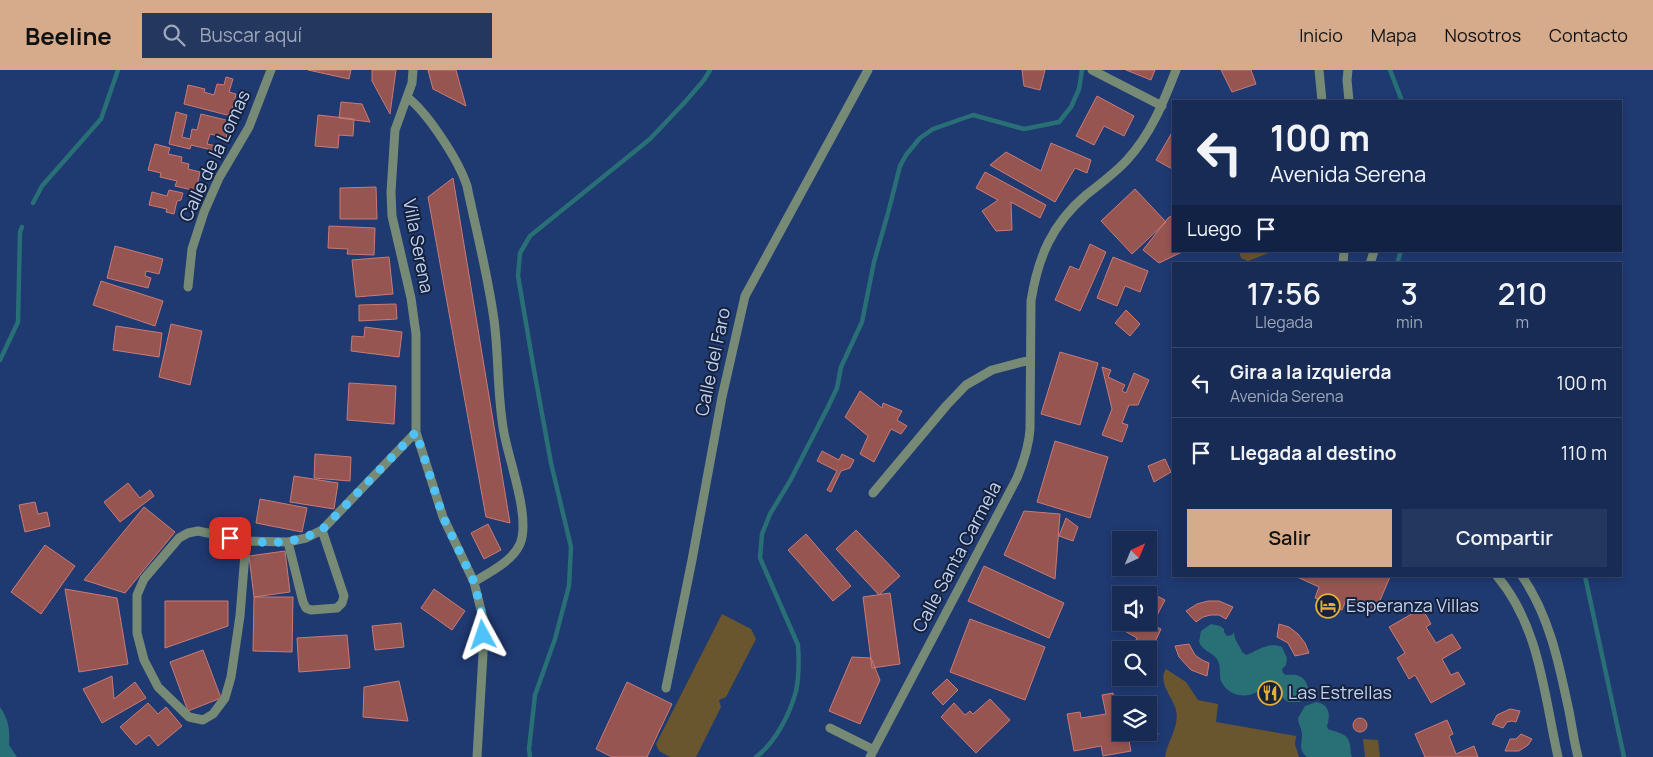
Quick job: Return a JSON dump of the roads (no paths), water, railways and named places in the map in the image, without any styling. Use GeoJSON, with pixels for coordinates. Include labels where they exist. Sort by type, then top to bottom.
{"type":"FeatureCollection","features":[{"type":"Feature","properties":{"kind":"street","name":"Calle de la Lomas"},"geometry":{"type":"LineString","coordinates":[[188,287],[192,249],[204,212],[219,178],[247,132],[271,70]]}},
{"type":"Feature","properties":{"kind":"street","name":"Villa Serena"},"geometry":{"type":"LineString","coordinates":[[413,70],[412,83],[395,130],[391,192],[392,216],[411,298],[416,334],[416,432],[443,517],[474,582],[483,618],[477,757]]}},
{"type":"Feature","properties":{"kind":"street","name":"Calle del Faro"},"geometry":{"type":"LineString","coordinates":[[666,688],[722,397],[745,296],[868,70]]}},
{"type":"Feature","properties":{"kind":"street"},"geometry":{"type":"LineString","coordinates":[[1092,70],[1162,106]]}},
{"type":"Feature","properties":{"kind":"street","name":"Calle Santa Carmela"},"geometry":{"type":"LineString","coordinates":[[872,754],[1017,478],[1029,440],[1030,320],[1034,280],[1050,237],[1077,204],[1126,161],[1146,136],[1162,106],[1176,70]]}},
{"type":"Feature","properties":{"kind":"street"},"geometry":{"type":"LineString","coordinates":[[1319,70],[1322,100]]}},
{"type":"Feature","properties":{"kind":"street"},"geometry":{"type":"LineString","coordinates":[[1348,70],[1346,80],[1349,100]]}},
{"type":"Feature","properties":{"kind":"street"},"geometry":{"type":"LineString","coordinates":[[407,97],[422,111],[456,162],[466,186],[494,320],[501,415],[518,489],[523,530],[519,545],[510,558],[474,582]]}},
{"type":"Feature","properties":{"kind":"street"},"geometry":{"type":"LineString","coordinates":[[874,493],[960,391],[973,380],[992,370],[1030,360]]}},
{"type":"Feature","properties":{"kind":"street"},"geometry":{"type":"LineString","coordinates":[[246,541],[240,616],[231,677],[225,698],[213,714],[203,720],[189,717],[158,686],[144,660],[136,633],[137,596],[144,579],[179,538],[188,533],[198,531],[246,541],[288,542],[306,538],[322,530],[416,432]]}},
{"type":"Feature","properties":{"kind":"street"},"geometry":{"type":"LineString","coordinates":[[288,542],[306,608],[312,610],[337,608],[342,603],[344,596],[322,530]]}},
{"type":"Feature","properties":{"kind":"street"},"geometry":{"type":"LineString","coordinates":[[1498,577],[1512,594],[1533,642],[1558,757]]}},
{"type":"Feature","properties":{"kind":"street"},"geometry":{"type":"LineString","coordinates":[[1523,577],[1537,602],[1556,651],[1578,757]]}},
{"type":"Feature","properties":{"kind":"street"},"geometry":{"type":"LineString","coordinates":[[830,728],[872,754]]}},
{"type":"Feature","properties":{"kind":"waterway"},"geometry":{"type":"LineString","coordinates":[[33,203],[42,186],[101,119],[118,70]]}},
{"type":"Feature","properties":{"kind":"waterway"},"geometry":{"type":"LineString","coordinates":[[530,757],[529,749],[535,695],[555,639],[569,586],[571,547],[551,463],[534,370],[518,276],[520,253],[530,236],[650,139],[685,102],[710,70]]}},
{"type":"Feature","properties":{"kind":"waterway"},"geometry":{"type":"LineString","coordinates":[[756,757],[769,744],[786,718],[798,680],[798,645],[760,558],[762,534],[770,514],[790,481],[837,388],[841,367],[862,322],[874,262],[900,166],[906,155],[920,138],[933,129],[973,115],[1024,129],[1059,122],[1071,107],[1079,89],[1082,70]]}},
{"type":"Feature","properties":{"kind":"waterway"},"geometry":{"type":"LineString","coordinates":[[1390,70],[1402,100]]}},
{"type":"Feature","properties":{"kind":"waterway"},"geometry":{"type":"LineString","coordinates":[[0,360],[18,322],[20,232],[22,227]]}},
{"type":"Feature","properties":{"kind":"waterway"},"geometry":{"type":"LineString","coordinates":[[1398,262],[1401,252]]}},
{"type":"Feature","properties":{"kind":"waterway"},"geometry":{"type":"LineString","coordinates":[[1585,577],[1624,757]]}},
{"type":"Feature","properties":{"kind":"place","name":"Esperanza Villas"},"geometry":{"type":"Point","coordinates":[1328,606]}},
{"type":"Feature","properties":{"kind":"place","name":"Las Estrellas"},"geometry":{"type":"Point","coordinates":[1270,693]}}]}
